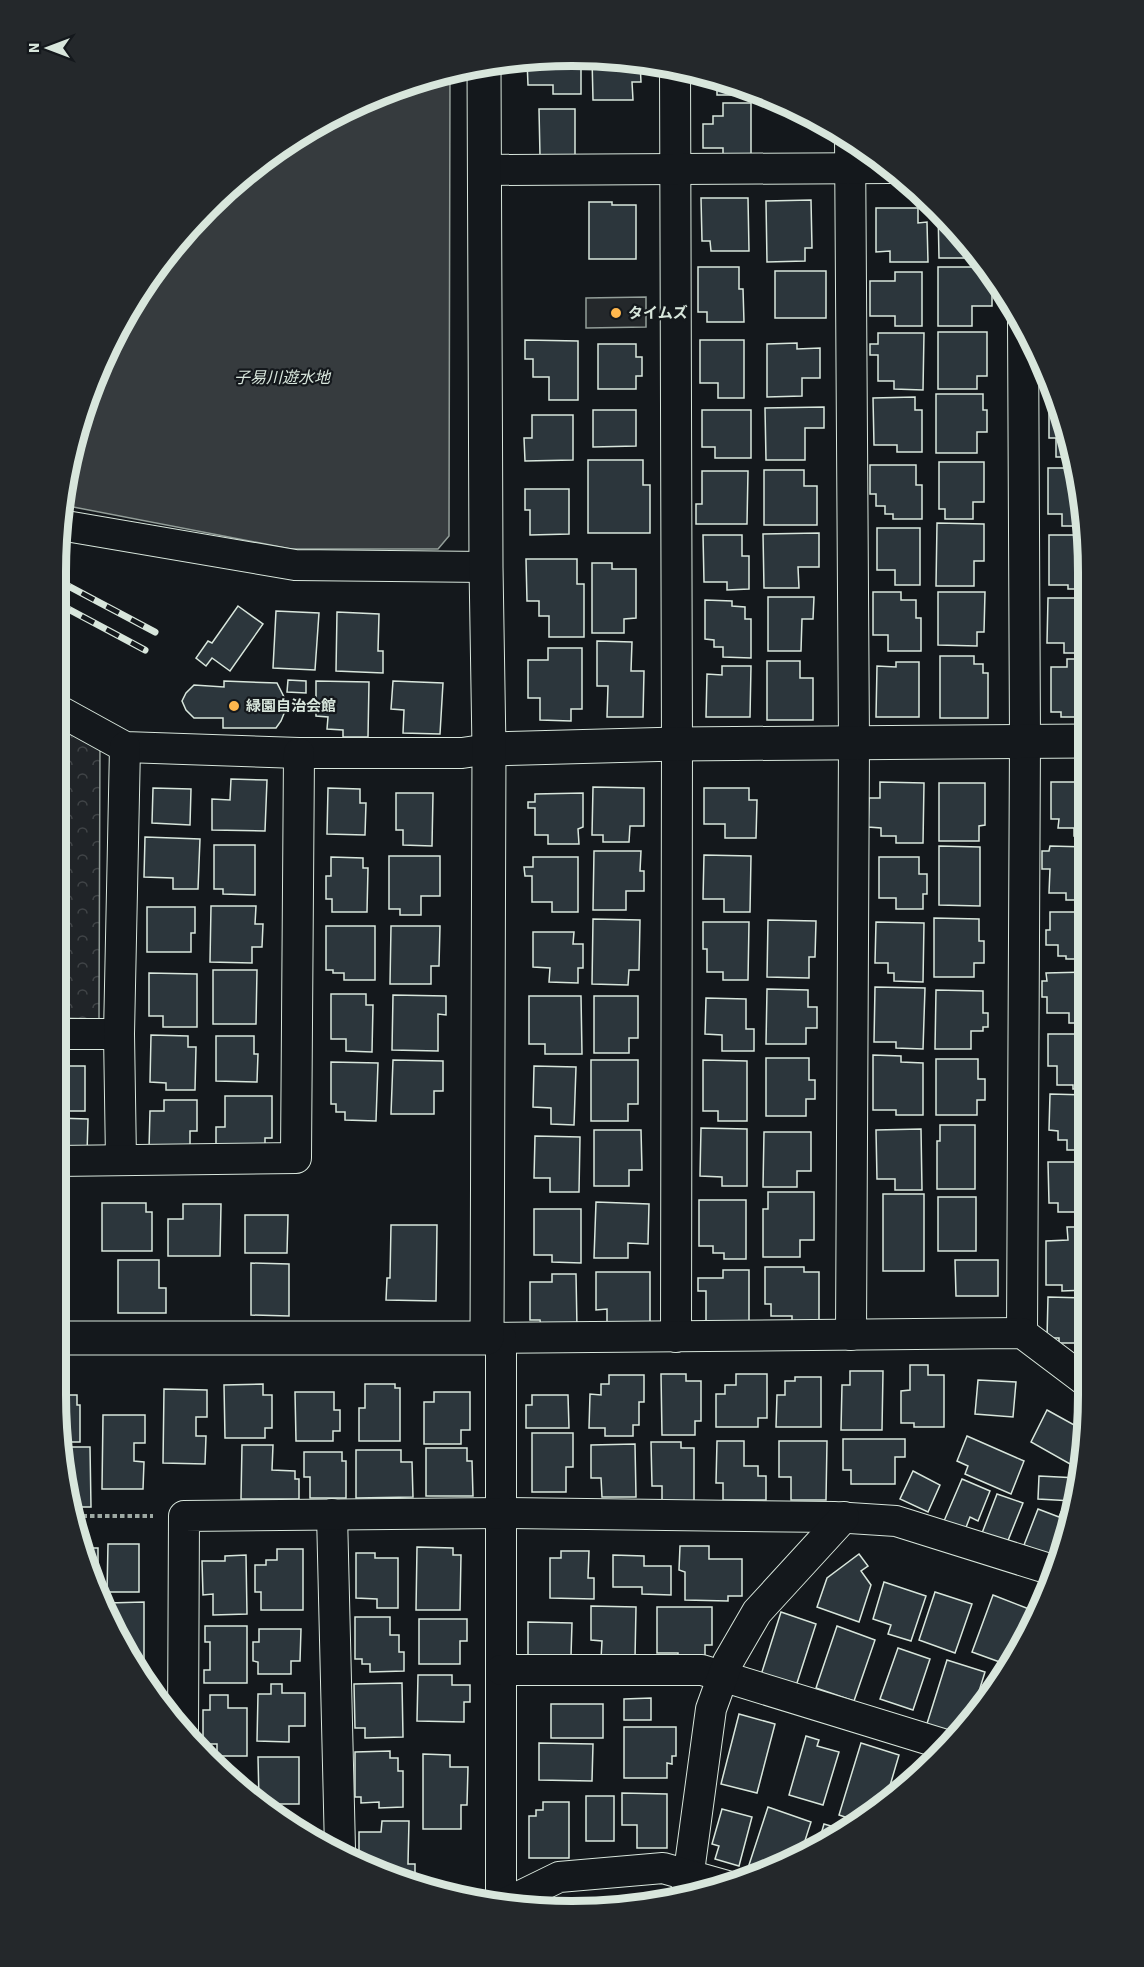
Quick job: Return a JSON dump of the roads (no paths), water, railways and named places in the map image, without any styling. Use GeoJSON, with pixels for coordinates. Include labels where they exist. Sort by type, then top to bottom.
{"type":"FeatureCollection","features":[{"type":"Feature","properties":{"kind":"street"},"geometry":{"type":"LineString","coordinates":[[484,74],[486,567],[494,1338],[501,1513],[501,1896]]}},
{"type":"Feature","properties":{"kind":"street"},"geometry":{"type":"LineString","coordinates":[[675,77],[676,1337]]}},
{"type":"Feature","properties":{"kind":"street"},"geometry":{"type":"LineString","coordinates":[[850,149],[854,743],[851,1335]]}},
{"type":"Feature","properties":{"kind":"street"},"geometry":{"type":"LineString","coordinates":[[483,170],[876,168]]}},
{"type":"Feature","properties":{"kind":"street"},"geometry":{"type":"LineString","coordinates":[[1022,1333],[1025,741],[1023,343]]}},
{"type":"Feature","properties":{"kind":"street"},"geometry":{"type":"LineString","coordinates":[[68,525],[295,565],[486,567]]}},
{"type":"Feature","properties":{"kind":"street"},"geometry":{"type":"LineString","coordinates":[[66,715],[125,747],[298,753],[462,753],[489,750],[677,744],[1078,741]]}},
{"type":"Feature","properties":{"kind":"street"},"geometry":{"type":"LineString","coordinates":[[120,1160],[119,1034],[125,747]]}},
{"type":"Feature","properties":{"kind":"street"},"geometry":{"type":"LineString","coordinates":[[66,1161],[296,1158],[298,753]]}},
{"type":"Feature","properties":{"kind":"street"},"geometry":{"type":"LineString","coordinates":[[66,1034],[119,1034]]}},
{"type":"Feature","properties":{"kind":"street"},"geometry":{"type":"LineString","coordinates":[[66,1338],[494,1338],[1022,1333],[1078,1376]]}},
{"type":"Feature","properties":{"kind":"street"},"geometry":{"type":"LineString","coordinates":[[183,1718],[184,1516],[501,1513],[844,1517],[896,1521],[1047,1568]]}},
{"type":"Feature","properties":{"kind":"street"},"geometry":{"type":"LineString","coordinates":[[332,1514],[340,1845]]}},
{"type":"Feature","properties":{"kind":"street"},"geometry":{"type":"LineString","coordinates":[[516,1898],[559,1877],[663,1868],[687,1885],[711,1709],[723,1676],[757,1612],[844,1517]]}},
{"type":"Feature","properties":{"kind":"street"},"geometry":{"type":"LineString","coordinates":[[501,1670],[702,1670],[939,1743]]}},
{"type":"Feature","properties":{"kind":"water","name":"子易川遊水地"},"geometry":{"type":"Polygon","coordinates":[[[450,81],[449,536],[438,549],[291,549],[70,506],[83,441],[93,409],[118,348],[151,291],[192,238],[214,214],[264,171],[319,134],[378,105],[450,81]]]}},
{"type":"Feature","properties":{"kind":"railway"},"geometry":{"type":"LineString","coordinates":[[66,585],[155,632]]}},
{"type":"Feature","properties":{"kind":"railway"},"geometry":{"type":"LineString","coordinates":[[66,608],[145,650]]}},
{"type":"Feature","properties":{"kind":"place","name":"タイムズ"},"geometry":{"type":"Point","coordinates":[616,313]}},
{"type":"Feature","properties":{"kind":"place","name":"緑園自治会館"},"geometry":{"type":"Point","coordinates":[234,706]}}]}
